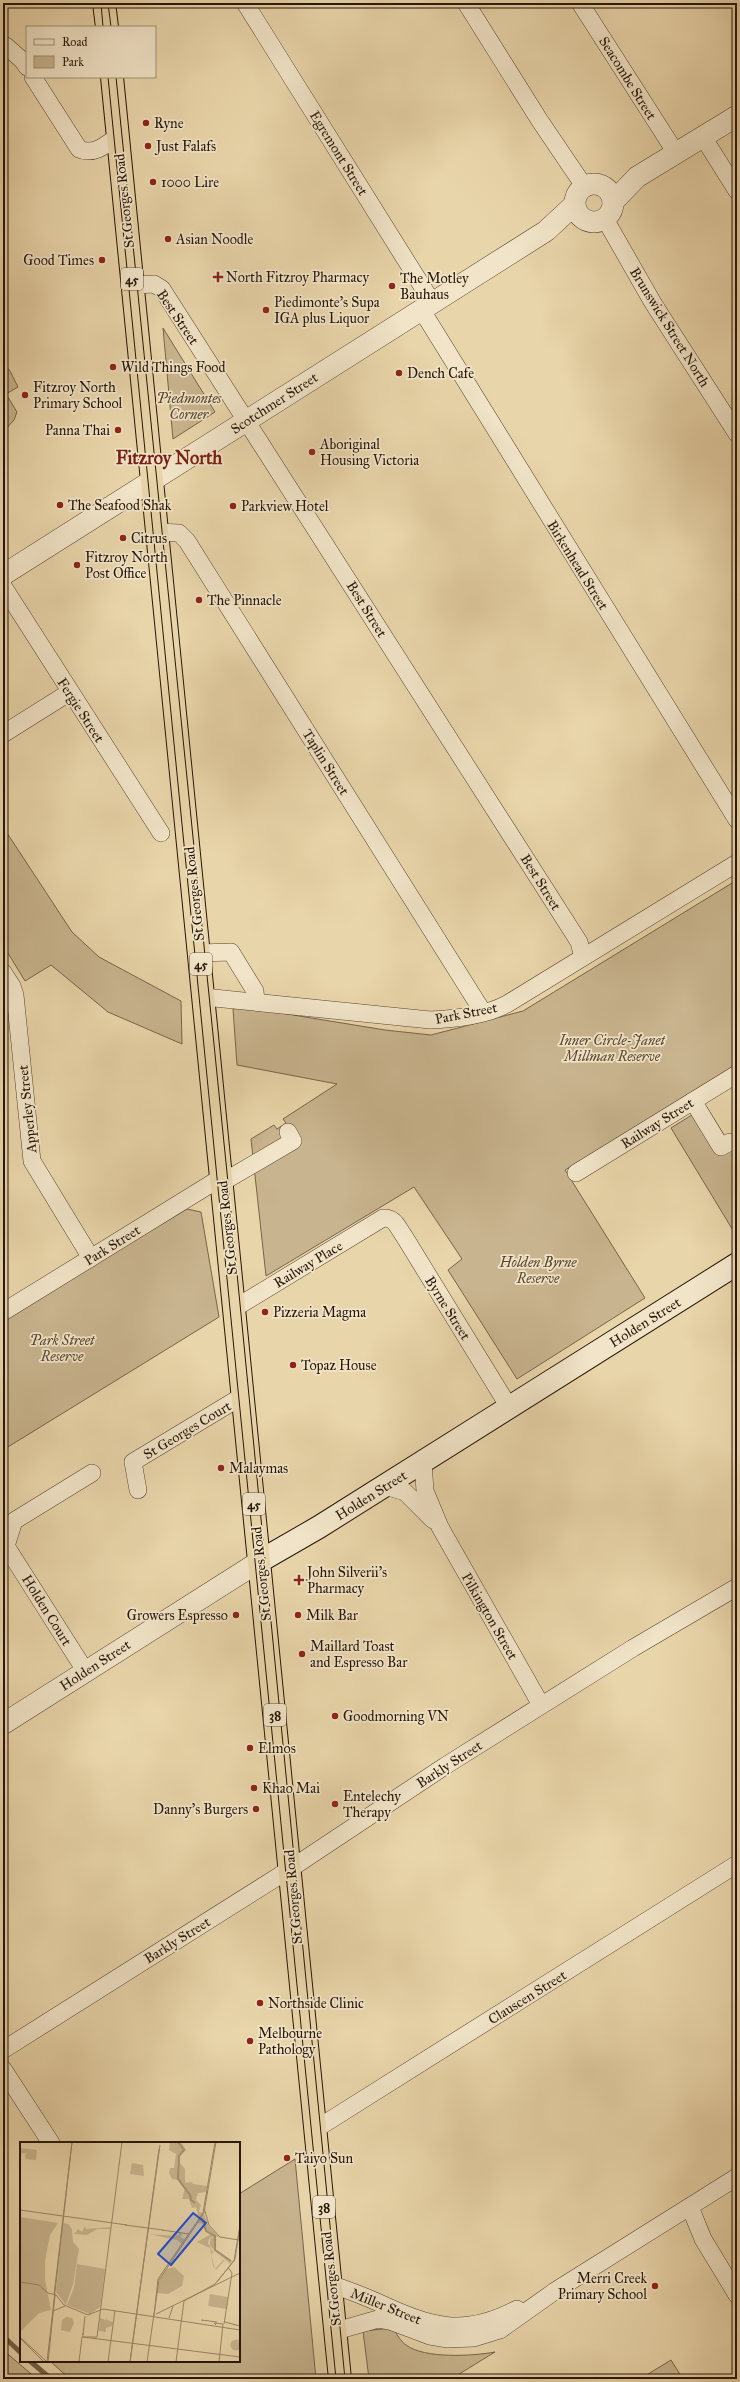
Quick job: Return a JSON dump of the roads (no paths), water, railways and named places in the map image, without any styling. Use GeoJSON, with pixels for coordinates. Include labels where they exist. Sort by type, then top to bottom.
{"type":"FeatureCollection","features":[{"type":"Feature","properties":{"kind":"highway","name":"St Georges Road"},"geometry":{"type":"LineString","coordinates":[[112,78],[244,1395],[340,2379]]}},
{"type":"Feature","properties":{"kind":"main road","name":"Holden Street"},"geometry":{"type":"LineString","coordinates":[[260,1561],[286,1548],[737,1264]]}},
{"type":"Feature","properties":{"kind":"street","name":"Egremont Street"},"geometry":{"type":"LineString","coordinates":[[245,3],[426,306]]}},
{"type":"Feature","properties":{"kind":"street","name":"Brunswick Street North"},"geometry":{"type":"LineString","coordinates":[[466,3],[540,121],[601,198],[654,302],[737,434]]}},
{"type":"Feature","properties":{"kind":"street","name":"Seacombe Street"},"geometry":{"type":"LineString","coordinates":[[580,3],[676,153]]}},
{"type":"Feature","properties":{"kind":"street"},"geometry":{"type":"LineString","coordinates":[[6,46],[26,66]]}},
{"type":"Feature","properties":{"kind":"street"},"geometry":{"type":"LineString","coordinates":[[34,78],[79,149],[88,152],[96,150],[118,136]]}},
{"type":"Feature","properties":{"kind":"street"},"geometry":{"type":"LineString","coordinates":[[601,198],[593,222],[578,212],[576,194],[601,198],[737,116]]}},
{"type":"Feature","properties":{"kind":"street"},"geometry":{"type":"LineString","coordinates":[[703,137],[737,191]]}},
{"type":"Feature","properties":{"kind":"street","name":"Scotchmer Street"},"geometry":{"type":"LineString","coordinates":[[3,575],[246,422],[426,306],[578,212]]}},
{"type":"Feature","properties":{"kind":"street","name":"Best Street"},"geometry":{"type":"LineString","coordinates":[[133,285],[154,284],[162,289],[576,937],[582,957]]}},
{"type":"Feature","properties":{"kind":"street","name":"Birkenhead Street"},"geometry":{"type":"LineString","coordinates":[[426,306],[737,820]]}},
{"type":"Feature","properties":{"kind":"street","name":"Taplin Street"},"geometry":{"type":"LineString","coordinates":[[157,532],[179,533],[187,541],[483,1012]]}},
{"type":"Feature","properties":{"kind":"street","name":"Fergie Street"},"geometry":{"type":"LineString","coordinates":[[3,586],[161,833]]}},
{"type":"Feature","properties":{"kind":"street"},"geometry":{"type":"LineString","coordinates":[[3,734],[70,692]]}},
{"type":"Feature","properties":{"kind":"street","name":"Park Street"},"geometry":{"type":"LineString","coordinates":[[204,997],[256,1001],[430,1020],[483,1012],[507,1004],[737,863]]}},
{"type":"Feature","properties":{"kind":"street"},"geometry":{"type":"LineString","coordinates":[[200,953],[231,952],[255,991],[256,1001]]}},
{"type":"Feature","properties":{"kind":"street","name":"Apperley Street"},"geometry":{"type":"LineString","coordinates":[[3,972],[12,986],[15,995],[32,1161],[91,1258]]}},
{"type":"Feature","properties":{"kind":"street","name":"Railway Street"},"geometry":{"type":"LineString","coordinates":[[576,1173],[737,1074]]}},
{"type":"Feature","properties":{"kind":"street"},"geometry":{"type":"LineString","coordinates":[[693,1101],[721,1147],[730,1142]]}},
{"type":"Feature","properties":{"kind":"street","name":"Park Street"},"geometry":{"type":"LineString","coordinates":[[3,1312],[222,1180],[293,1141],[288,1132]]}},
{"type":"Feature","properties":{"kind":"street","name":"Byrne Street"},"geometry":{"type":"LineString","coordinates":[[382,1219],[389,1218],[395,1223],[509,1407]]}},
{"type":"Feature","properties":{"kind":"street","name":"Railway Place"},"geometry":{"type":"LineString","coordinates":[[235,1308],[382,1219]]}},
{"type":"Feature","properties":{"kind":"street","name":"St Georges Court"},"geometry":{"type":"LineString","coordinates":[[138,1490],[133,1462],[244,1395]]}},
{"type":"Feature","properties":{"kind":"street","name":"Pilkington Street"},"geometry":{"type":"LineString","coordinates":[[424,1461],[425,1491],[440,1527],[541,1705]]}},
{"type":"Feature","properties":{"kind":"street","name":"Holden Court"},"geometry":{"type":"LineString","coordinates":[[86,1672],[6,1546],[14,1521],[92,1473]]}},
{"type":"Feature","properties":{"kind":"street","name":"Pilkington Street"},"geometry":{"type":"LineString","coordinates":[[385,1486],[405,1492],[440,1527]]}},
{"type":"Feature","properties":{"kind":"street","name":"Holden Street"},"geometry":{"type":"LineString","coordinates":[[3,1724],[260,1561]]}},
{"type":"Feature","properties":{"kind":"street","name":"Barkly Street"},"geometry":{"type":"LineString","coordinates":[[3,2050],[290,1869],[445,1766],[541,1705],[737,1587]]}},
{"type":"Feature","properties":{"kind":"street","name":"Clauscen Street"},"geometry":{"type":"LineString","coordinates":[[316,2129],[737,1864]]}},
{"type":"Feature","properties":{"kind":"street"},"geometry":{"type":"LineString","coordinates":[[3,2069],[50,2142]]}},
{"type":"Feature","properties":{"kind":"street","name":"Miller Street"},"geometry":{"type":"LineString","coordinates":[[336,2331],[378,2319],[440,2338],[474,2338],[506,2327],[555,2291],[737,2177]]}},
{"type":"Feature","properties":{"kind":"street"},"geometry":{"type":"LineString","coordinates":[[684,2210],[737,2295]]}},
{"type":"Feature","properties":{"kind":"street","name":"Miller Street"},"geometry":{"type":"LineString","coordinates":[[331,2284],[377,2301],[411,2318],[445,2325],[476,2324],[495,2319],[555,2291]]}},
{"type":"Feature","properties":{"kind":"waterway"},"geometry":{"type":"LineString","coordinates":[[3,2336],[20,2352]]}},
{"type":"Feature","properties":{"kind":"waterway"},"geometry":{"type":"LineString","coordinates":[[31,2362],[51,2379]]}},
{"type":"Feature","properties":{"kind":"tram line"},"geometry":{"type":"LineString","coordinates":[[101,3],[103,26]]}},
{"type":"Feature","properties":{"kind":"tram line"},"geometry":{"type":"LineString","coordinates":[[108,3],[111,26]]}},
{"type":"Feature","properties":{"kind":"tram line"},"geometry":{"type":"LineString","coordinates":[[108,78],[336,2379]]}},
{"type":"Feature","properties":{"kind":"tram line"},"geometry":{"type":"LineString","coordinates":[[116,78],[232,1222],[345,2379]]}},
{"type":"Feature","properties":{"kind":"place","name":"Ryne"},"geometry":{"type":"Point","coordinates":[146,123]}},
{"type":"Feature","properties":{"kind":"place","name":"Just Falafs"},"geometry":{"type":"Point","coordinates":[148,146]}},
{"type":"Feature","properties":{"kind":"place","name":"1000 Lire"},"geometry":{"type":"Point","coordinates":[153,182]}},
{"type":"Feature","properties":{"kind":"place","name":"Asian Noodle"},"geometry":{"type":"Point","coordinates":[168,239]}},
{"type":"Feature","properties":{"kind":"place","name":"Good Times"},"geometry":{"type":"Point","coordinates":[102,260]}},
{"type":"Feature","properties":{"kind":"place","name":"North Fitzroy Pharmacy"},"geometry":{"type":"Point","coordinates":[218,277]}},
{"type":"Feature","properties":{"kind":"place","name":"The Motley Bauhaus"},"geometry":{"type":"Point","coordinates":[392,286]}},
{"type":"Feature","properties":{"kind":"place","name":"Piedimonte's Supa IGA plus Liquor"},"geometry":{"type":"Point","coordinates":[266,310]}},
{"type":"Feature","properties":{"kind":"place","name":"Wild Things Food"},"geometry":{"type":"Point","coordinates":[113,367]}},
{"type":"Feature","properties":{"kind":"place","name":"Dench Cafe"},"geometry":{"type":"Point","coordinates":[399,373]}},
{"type":"Feature","properties":{"kind":"place","name":"Fitzroy North Primary School"},"geometry":{"type":"Point","coordinates":[25,395]}},
{"type":"Feature","properties":{"kind":"place","name":"Panna Thai"},"geometry":{"type":"Point","coordinates":[118,430]}},
{"type":"Feature","properties":{"kind":"place","name":"Aboriginal Housing Victoria"},"geometry":{"type":"Point","coordinates":[312,452]}},
{"type":"Feature","properties":{"kind":"place","name":"The Seafood Shak"},"geometry":{"type":"Point","coordinates":[60,505]}},
{"type":"Feature","properties":{"kind":"place","name":"Parkview Hotel"},"geometry":{"type":"Point","coordinates":[233,506]}},
{"type":"Feature","properties":{"kind":"place","name":"Citrus"},"geometry":{"type":"Point","coordinates":[123,538]}},
{"type":"Feature","properties":{"kind":"place","name":"Fitzroy North Post Office"},"geometry":{"type":"Point","coordinates":[77,565]}},
{"type":"Feature","properties":{"kind":"place","name":"The Pinnacle"},"geometry":{"type":"Point","coordinates":[199,600]}},
{"type":"Feature","properties":{"kind":"place","name":"Pizzeria Magma"},"geometry":{"type":"Point","coordinates":[265,1312]}},
{"type":"Feature","properties":{"kind":"place","name":"Topaz House"},"geometry":{"type":"Point","coordinates":[293,1365]}},
{"type":"Feature","properties":{"kind":"place","name":"Malaymas"},"geometry":{"type":"Point","coordinates":[221,1468]}},
{"type":"Feature","properties":{"kind":"place","name":"John Silverii's Pharmacy"},"geometry":{"type":"Point","coordinates":[299,1580]}},
{"type":"Feature","properties":{"kind":"place","name":"Growers Espresso"},"geometry":{"type":"Point","coordinates":[236,1615]}},
{"type":"Feature","properties":{"kind":"place","name":"Milk Bar"},"geometry":{"type":"Point","coordinates":[298,1615]}},
{"type":"Feature","properties":{"kind":"place","name":"Maillard Toast and Espresso Bar"},"geometry":{"type":"Point","coordinates":[302,1654]}},
{"type":"Feature","properties":{"kind":"place","name":"Goodmorning VN"},"geometry":{"type":"Point","coordinates":[335,1716]}},
{"type":"Feature","properties":{"kind":"place","name":"Elmos"},"geometry":{"type":"Point","coordinates":[250,1748]}},
{"type":"Feature","properties":{"kind":"place","name":"Khao Mai"},"geometry":{"type":"Point","coordinates":[254,1788]}},
{"type":"Feature","properties":{"kind":"place","name":"Entelechy Therapy"},"geometry":{"type":"Point","coordinates":[335,1804]}},
{"type":"Feature","properties":{"kind":"place","name":"Danny's Burgers"},"geometry":{"type":"Point","coordinates":[256,1809]}},
{"type":"Feature","properties":{"kind":"place","name":"Northside Clinic"},"geometry":{"type":"Point","coordinates":[260,2003]}},
{"type":"Feature","properties":{"kind":"place","name":"Melbourne Pathology"},"geometry":{"type":"Point","coordinates":[250,2041]}},
{"type":"Feature","properties":{"kind":"place","name":"Taiyo Sun"},"geometry":{"type":"Point","coordinates":[287,2158]}},
{"type":"Feature","properties":{"kind":"place","name":"Merri Creek Primary School"},"geometry":{"type":"Point","coordinates":[655,2286]}},
{"type":"Feature","properties":{"kind":"district","name":"Fitzroy North"},"geometry":{"type":"Point","coordinates":[169,458]}},
{"type":"Feature","properties":{"kind":"park label","name":"Piedmontes Corner"},"geometry":{"type":"Point","coordinates":[189,406]}},
{"type":"Feature","properties":{"kind":"park label","name":"Inner Circle-Janet Millman Reserve"},"geometry":{"type":"Point","coordinates":[612,1048]}},
{"type":"Feature","properties":{"kind":"park label","name":"Holden Byrne Reserve"},"geometry":{"type":"Point","coordinates":[538,1270]}},
{"type":"Feature","properties":{"kind":"park label","name":"Park Street Reserve"},"geometry":{"type":"Point","coordinates":[62,1348]}}]}
